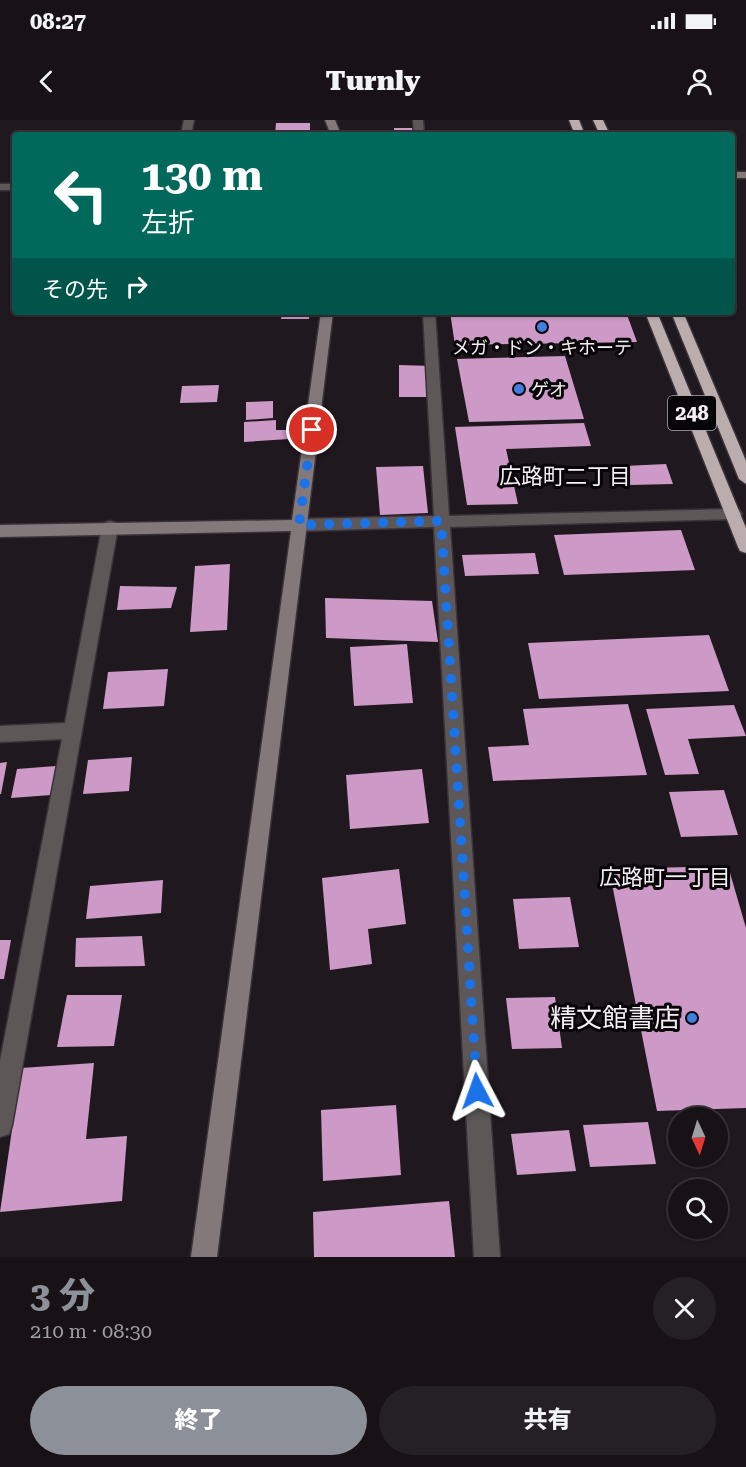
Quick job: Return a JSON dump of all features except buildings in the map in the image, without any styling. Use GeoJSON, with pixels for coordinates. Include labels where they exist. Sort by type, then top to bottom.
{"type":"FeatureCollection","features":[{"type":"Feature","properties":{"kind":"highway","name":"248"},"geometry":{"type":"LineString","coordinates":[[652,315],[746,547]]}},
{"type":"Feature","properties":{"kind":"highway","name":"248"},"geometry":{"type":"LineString","coordinates":[[678,315],[746,479]]}},
{"type":"Feature","properties":{"kind":"street"},"geometry":{"type":"LineString","coordinates":[[204,1257],[327,315]]}},
{"type":"Feature","properties":{"kind":"street"},"geometry":{"type":"LineString","coordinates":[[429,315],[487,1257]]}},
{"type":"Feature","properties":{"kind":"street"},"geometry":{"type":"LineString","coordinates":[[0,531],[734,514]]}},
{"type":"Feature","properties":{"kind":"street"},"geometry":{"type":"LineString","coordinates":[[0,1125],[110,527]]}},
{"type":"Feature","properties":{"kind":"street"},"geometry":{"type":"LineString","coordinates":[[0,734],[72,731]]}},
{"type":"Feature","properties":{"kind":"place","name":"メガ・ドン・キホーテ"},"geometry":{"type":"Point","coordinates":[542,327]}},
{"type":"Feature","properties":{"kind":"place","name":"ゲオ"},"geometry":{"type":"Point","coordinates":[519,389]}},
{"type":"Feature","properties":{"kind":"place","name":"精文館書店"},"geometry":{"type":"Point","coordinates":[692,1018]}},
{"type":"Feature","properties":{"kind":"district","name":"広路町二丁目"},"geometry":{"type":"Point","coordinates":[565,476]}},
{"type":"Feature","properties":{"kind":"district","name":"広路町一丁目"},"geometry":{"type":"Point","coordinates":[665,877]}},
{"type":"Feature","properties":{"kind":"route"},"geometry":{"type":"LineString","coordinates":[[312,430],[299,525],[441,521],[477,1091]]}}]}
